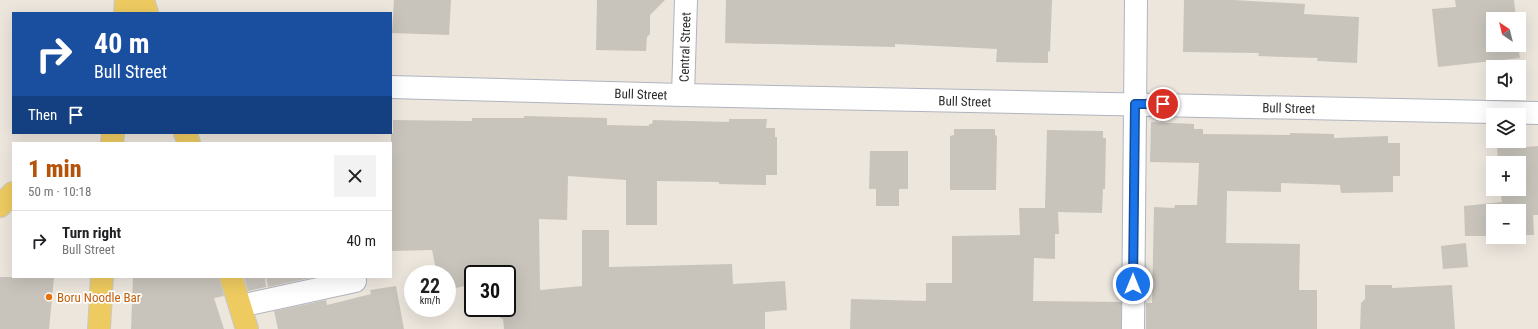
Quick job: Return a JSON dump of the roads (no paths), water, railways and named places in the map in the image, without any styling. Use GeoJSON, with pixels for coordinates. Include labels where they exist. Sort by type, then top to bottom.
{"type":"FeatureCollection","features":[{"type":"Feature","properties":{"kind":"main road"},"geometry":{"type":"LineString","coordinates":[[124,12],[126,0]]}},
{"type":"Feature","properties":{"kind":"main road"},"geometry":{"type":"LineString","coordinates":[[143,0],[147,12]]}},
{"type":"Feature","properties":{"kind":"main road"},"geometry":{"type":"LineString","coordinates":[[0,206],[12,194]]}},
{"type":"Feature","properties":{"kind":"main road"},"geometry":{"type":"LineString","coordinates":[[99,329],[102,278]]}},
{"type":"Feature","properties":{"kind":"main road"},"geometry":{"type":"LineString","coordinates":[[231,278],[247,329]]}},
{"type":"Feature","properties":{"kind":"street","name":"Central Street"},"geometry":{"type":"LineString","coordinates":[[683,95],[686,0]]}},
{"type":"Feature","properties":{"kind":"street"},"geometry":{"type":"LineString","coordinates":[[1133,329],[1136,0]]}},
{"type":"Feature","properties":{"kind":"street","name":"Bull Street"},"geometry":{"type":"LineString","coordinates":[[392,87],[683,95],[1538,113]]}},
{"type":"Feature","properties":{"kind":"street"},"geometry":{"type":"LineString","coordinates":[[240,306],[355,281]]}},
{"type":"Feature","properties":{"kind":"place","name":"Boru Noodle Bar"},"geometry":{"type":"Point","coordinates":[49,297]}}]}
